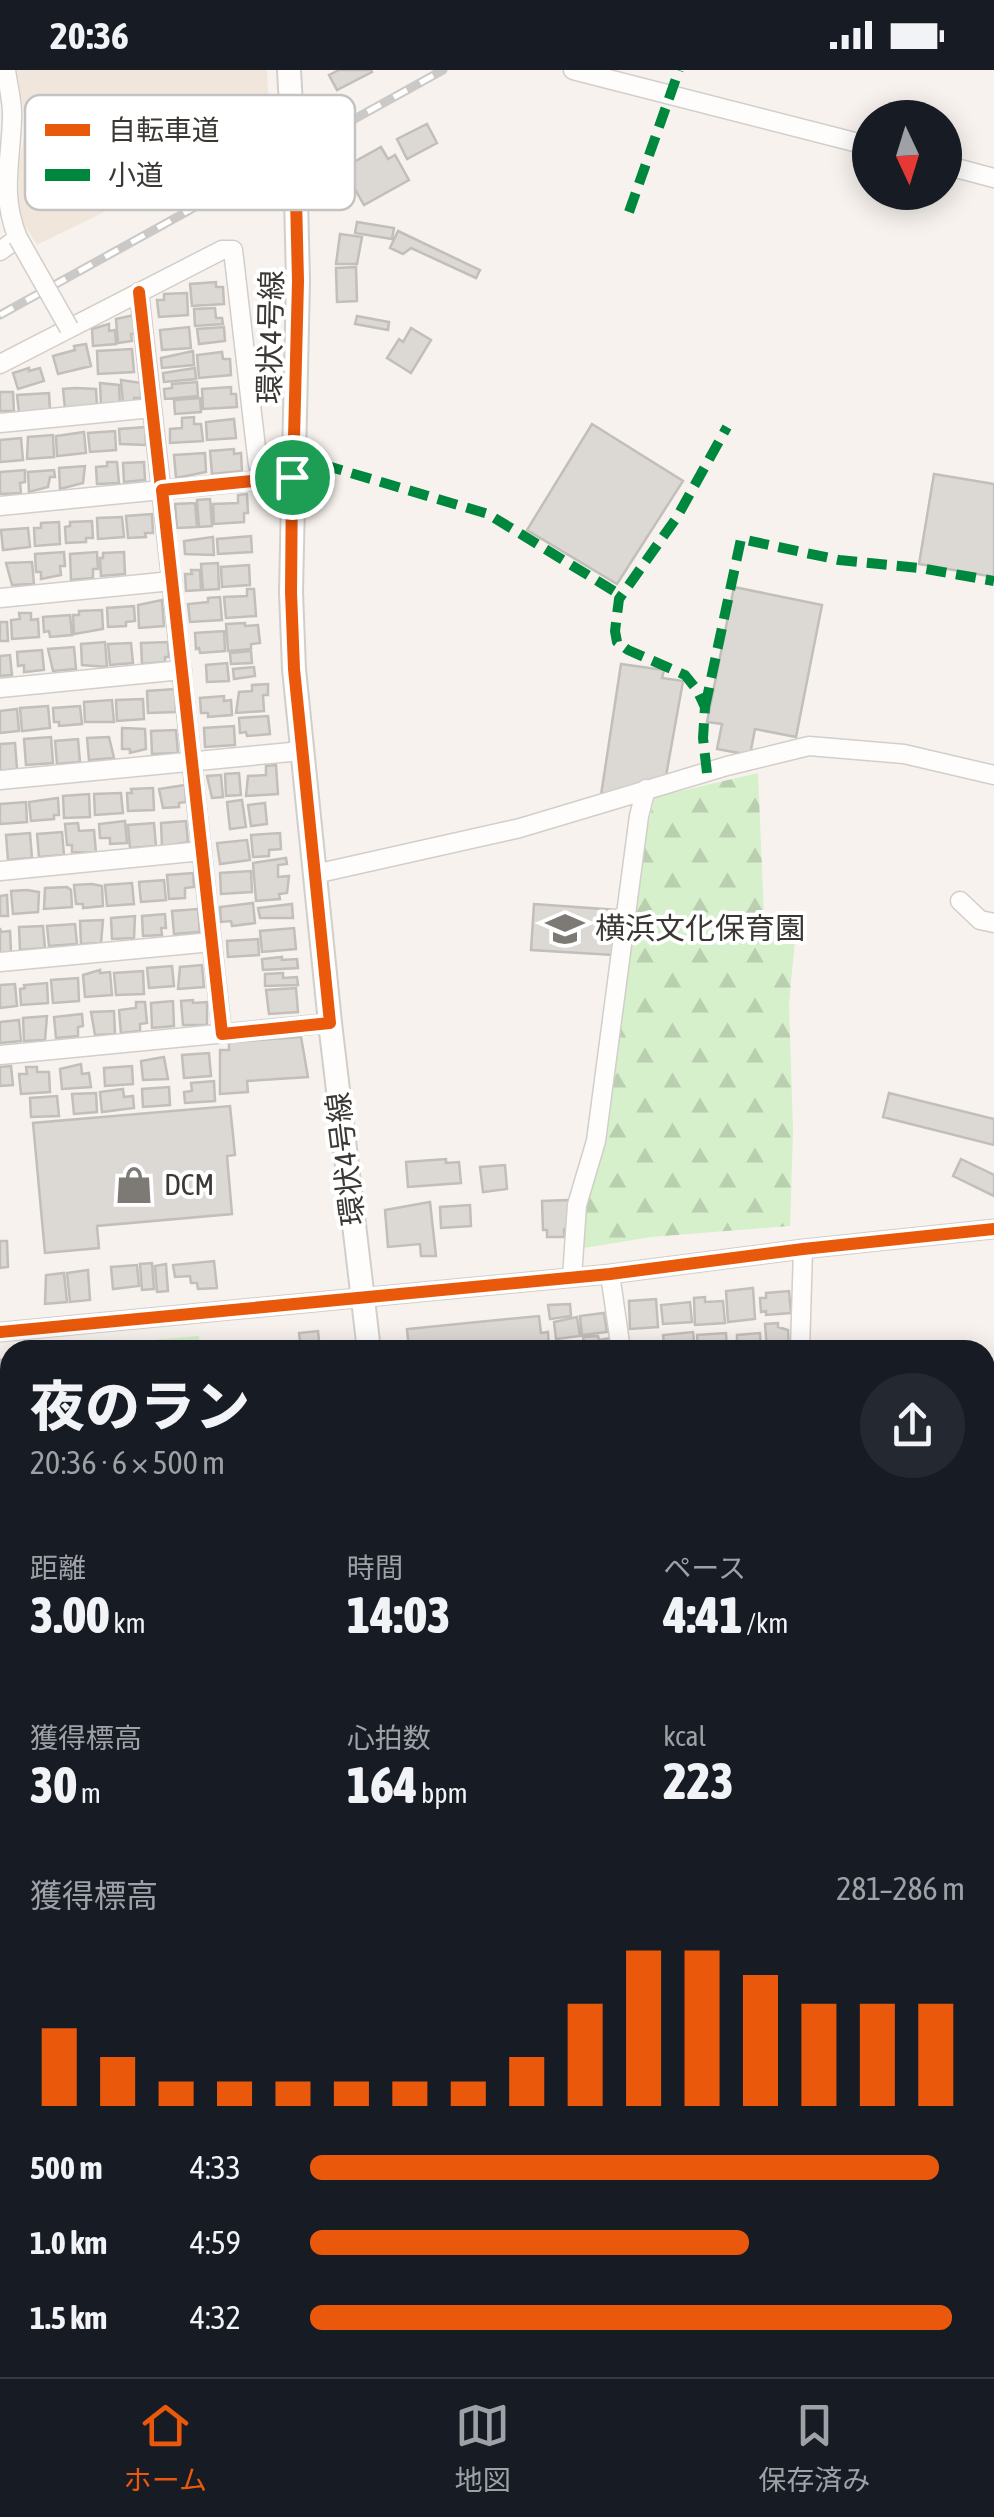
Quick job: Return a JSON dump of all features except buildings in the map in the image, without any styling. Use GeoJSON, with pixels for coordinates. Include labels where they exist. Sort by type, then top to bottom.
{"type":"FeatureCollection","features":[{"type":"Feature","properties":{"kind":"main road","name":"環状4号線"},"geometry":{"type":"LineString","coordinates":[[289,70],[290,95]]}},
{"type":"Feature","properties":{"kind":"main road","name":"環状4号線"},"geometry":{"type":"LineString","coordinates":[[296,210],[291,592],[300,751],[368,1340]]}},
{"type":"Feature","properties":{"kind":"street"},"geometry":{"type":"LineString","coordinates":[[6,70],[12,117],[6,158],[9,219],[69,328]]}},
{"type":"Feature","properties":{"kind":"street"},"geometry":{"type":"LineString","coordinates":[[574,70],[852,141]]}},
{"type":"Feature","properties":{"kind":"street"},"geometry":{"type":"LineString","coordinates":[[962,170],[994,178]]}},
{"type":"Feature","properties":{"kind":"street"},"geometry":{"type":"LineString","coordinates":[[0,252],[18,238]]}},
{"type":"Feature","properties":{"kind":"street"},"geometry":{"type":"LineString","coordinates":[[0,364],[222,250],[234,250],[258,465]]}},
{"type":"Feature","properties":{"kind":"street"},"geometry":{"type":"LineString","coordinates":[[140,292],[222,1034]]}},
{"type":"Feature","properties":{"kind":"street"},"geometry":{"type":"LineString","coordinates":[[0,424],[152,408]]}},
{"type":"Feature","properties":{"kind":"street"},"geometry":{"type":"LineString","coordinates":[[0,506],[292,477]]}},
{"type":"Feature","properties":{"kind":"street"},"geometry":{"type":"LineString","coordinates":[[0,598],[172,582]]}},
{"type":"Feature","properties":{"kind":"street"},"geometry":{"type":"LineString","coordinates":[[0,688],[182,670]]}},
{"type":"Feature","properties":{"kind":"street"},"geometry":{"type":"LineString","coordinates":[[315,874],[520,828],[809,746],[904,754],[994,776]]}},
{"type":"Feature","properties":{"kind":"street"},"geometry":{"type":"LineString","coordinates":[[0,780],[300,751]]}},
{"type":"Feature","properties":{"kind":"street"},"geometry":{"type":"LineString","coordinates":[[572,1277],[577,1205],[596,1141],[639,816],[646,790]]}},
{"type":"Feature","properties":{"kind":"street"},"geometry":{"type":"LineString","coordinates":[[0,871],[202,851]]}},
{"type":"Feature","properties":{"kind":"street"},"geometry":{"type":"LineString","coordinates":[[960,901],[980,920],[994,923]]}},
{"type":"Feature","properties":{"kind":"street"},"geometry":{"type":"LineString","coordinates":[[0,962],[212,942]]}},
{"type":"Feature","properties":{"kind":"street"},"geometry":{"type":"LineString","coordinates":[[0,1055],[330,1023]]}},
{"type":"Feature","properties":{"kind":"street"},"geometry":{"type":"LineString","coordinates":[[10,1338],[994,1230]]}},
{"type":"Feature","properties":{"kind":"street"},"geometry":{"type":"LineString","coordinates":[[800,1340],[803,1249]]}},
{"type":"Feature","properties":{"kind":"street"},"geometry":{"type":"LineString","coordinates":[[610,1274],[620,1340]]}},
{"type":"Feature","properties":{"kind":"shaded area"},"geometry":{"type":"Polygon","coordinates":[[[17,70],[267,70],[268,95],[25,95],[25,121],[17,70]]]}},
{"type":"Feature","properties":{"kind":"shaded area"},"geometry":{"type":"Polygon","coordinates":[[[25,132],[25,210],[108,210],[37,245],[18,215],[19,163],[25,132]]]}},
{"type":"Feature","properties":{"kind":"green space"},"geometry":{"type":"Polygon","coordinates":[[[758,773],[764,917],[797,917],[789,1004],[793,1130],[790,1226],[651,1237],[584,1248],[585,1206],[637,868],[655,797],[758,773]]]}},
{"type":"Feature","properties":{"kind":"green space"},"geometry":{"type":"Polygon","coordinates":[[[199,1336],[199,1340],[153,1340],[199,1336]]]}},
{"type":"Feature","properties":{"kind":"railway"},"geometry":{"type":"LineString","coordinates":[[355,119],[443,70]]}},
{"type":"Feature","properties":{"kind":"railway"},"geometry":{"type":"LineString","coordinates":[[0,315],[190,210]]}},
{"type":"Feature","properties":{"kind":"marked path"},"geometry":{"type":"LineString","coordinates":[[629,212],[679,70]]}},
{"type":"Feature","properties":{"kind":"marked path"},"geometry":{"type":"LineString","coordinates":[[707,773],[705,707],[697,690],[685,675],[628,650],[617,642],[615,631],[619,599],[677,517],[727,427]]}},
{"type":"Feature","properties":{"kind":"marked path"},"geometry":{"type":"LineString","coordinates":[[294,456],[488,514],[622,596]]}},
{"type":"Feature","properties":{"kind":"marked path"},"geometry":{"type":"LineString","coordinates":[[705,707],[741,539],[839,560],[994,581]]}},
{"type":"Feature","properties":{"kind":"cycle path"},"geometry":{"type":"LineString","coordinates":[[293,477],[296,210]]}},
{"type":"Feature","properties":{"kind":"cycle path"},"geometry":{"type":"LineString","coordinates":[[139,292],[222,1033]]}},
{"type":"Feature","properties":{"kind":"cycle path"},"geometry":{"type":"LineString","coordinates":[[0,1332],[610,1274],[994,1229]]}},
{"type":"Feature","properties":{"kind":"place","name":"横浜文化保育園"},"geometry":{"type":"Point","coordinates":[565,929]}},
{"type":"Feature","properties":{"kind":"place","name":"DCM"},"geometry":{"type":"Point","coordinates":[134,1185]}},
{"type":"Feature","properties":{"kind":"route"},"geometry":{"type":"LineString","coordinates":[[292,477],[294,669],[330,1023],[222,1034],[162,490],[292,477]]}}]}
